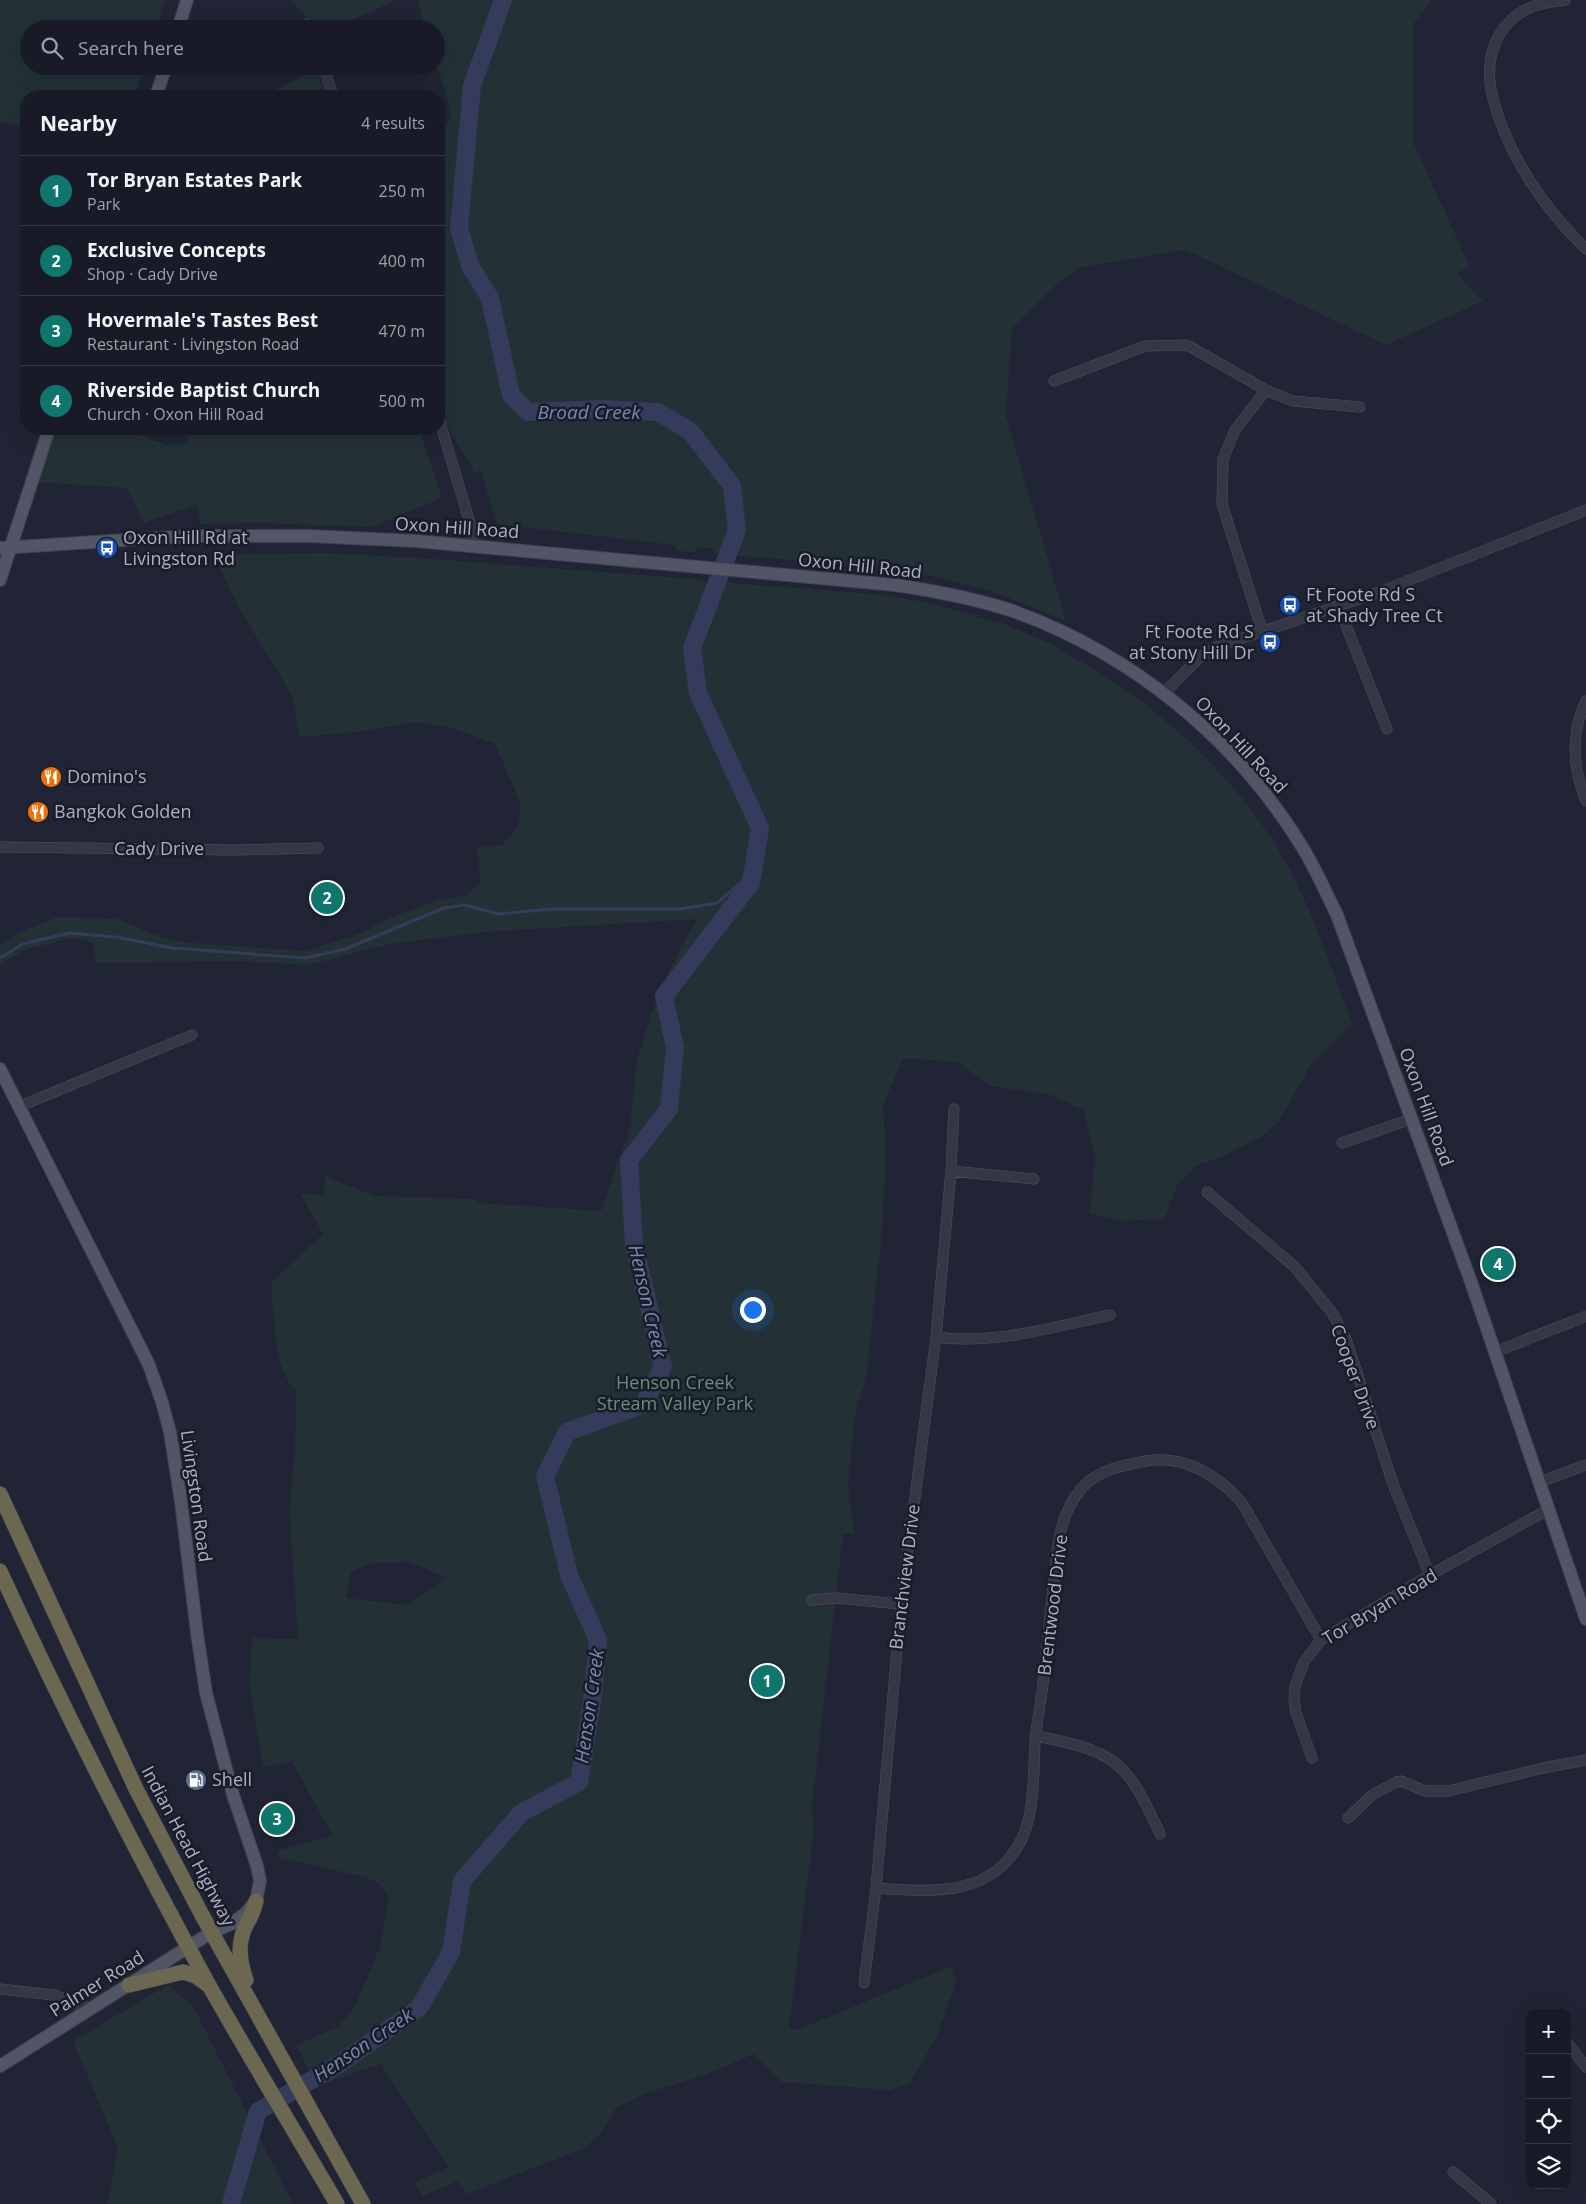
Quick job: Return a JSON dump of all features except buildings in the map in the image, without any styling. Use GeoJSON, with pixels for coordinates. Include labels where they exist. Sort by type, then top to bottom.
{"type":"FeatureCollection","features":[{"type":"Feature","properties":{"kind":"highway","name":"Indian Head Highway"},"geometry":{"type":"LineString","coordinates":[[0,1494],[136,1789],[258,2017],[363,2204]]}},
{"type":"Feature","properties":{"kind":"highway"},"geometry":{"type":"LineString","coordinates":[[0,1571],[48,1676],[139,1854],[211,1988],[337,2204]]}},
{"type":"Feature","properties":{"kind":"highway"},"geometry":{"type":"LineString","coordinates":[[256,1901],[254,1913],[241,1938],[238,1953],[258,2017]]}},
{"type":"Feature","properties":{"kind":"highway"},"geometry":{"type":"LineString","coordinates":[[129,1985],[183,1972],[196,1976],[211,1988]]}},
{"type":"Feature","properties":{"kind":"main road"},"geometry":{"type":"LineString","coordinates":[[181,20],[187,0]]}},
{"type":"Feature","properties":{"kind":"main road"},"geometry":{"type":"LineString","coordinates":[[158,90],[163,75]]}},
{"type":"Feature","properties":{"kind":"main road"},"geometry":{"type":"LineString","coordinates":[[0,580],[5,548],[47,435]]}},
{"type":"Feature","properties":{"kind":"main road","name":"Oxon Hill Road"},"geometry":{"type":"LineString","coordinates":[[5,548],[89,541],[189,536],[310,536],[416,541],[895,585],[935,591],[986,603],[1046,624],[1123,666],[1164,693],[1199,722],[1248,773],[1275,806],[1309,858],[1347,940],[1495,1352],[1586,1619]]}},
{"type":"Feature","properties":{"kind":"main road","name":"Livingston Road"},"geometry":{"type":"LineString","coordinates":[[0,1070],[131,1328],[149,1365],[162,1402],[175,1458],[206,1693],[233,1795],[257,1866],[260,1881],[256,1901]]}},
{"type":"Feature","properties":{"kind":"main road"},"geometry":{"type":"LineString","coordinates":[[212,1932],[232,1924],[245,1914],[256,1901]]}},
{"type":"Feature","properties":{"kind":"main road","name":"Palmer Road"},"geometry":{"type":"LineString","coordinates":[[0,2066],[212,1932]]}},
{"type":"Feature","properties":{"kind":"street"},"geometry":{"type":"LineString","coordinates":[[1565,0],[1532,7],[1508,23],[1493,48],[1489,64],[1489,80],[1490,91],[1502,127],[1519,165],[1553,214],[1586,249]]}},
{"type":"Feature","properties":{"kind":"street"},"geometry":{"type":"LineString","coordinates":[[326,75],[332,90]]}},
{"type":"Feature","properties":{"kind":"street"},"geometry":{"type":"LineString","coordinates":[[1054,381],[1145,346],[1187,345],[1266,390],[1293,401],[1360,407]]}},
{"type":"Feature","properties":{"kind":"street"},"geometry":{"type":"LineString","coordinates":[[1262,630],[1222,504],[1223,459],[1235,430],[1266,390]]}},
{"type":"Feature","properties":{"kind":"street"},"geometry":{"type":"LineString","coordinates":[[444,435],[473,533],[471,546]]}},
{"type":"Feature","properties":{"kind":"street"},"geometry":{"type":"LineString","coordinates":[[1164,693],[1200,657],[1216,647],[1377,593],[1586,510]]}},
{"type":"Feature","properties":{"kind":"street"},"geometry":{"type":"LineString","coordinates":[[1338,605],[1387,729]]}},
{"type":"Feature","properties":{"kind":"street"},"geometry":{"type":"LineString","coordinates":[[1586,701],[1574,741],[1577,772],[1586,801]]}},
{"type":"Feature","properties":{"kind":"street","name":"Cady Drive"},"geometry":{"type":"LineString","coordinates":[[0,847],[235,850],[318,848]]}},
{"type":"Feature","properties":{"kind":"street"},"geometry":{"type":"LineString","coordinates":[[18,1107],[192,1035]]}},
{"type":"Feature","properties":{"kind":"street","name":"Branchview Drive"},"geometry":{"type":"LineString","coordinates":[[864,1984],[876,1888],[901,1604],[936,1337],[951,1171],[954,1109]]}},
{"type":"Feature","properties":{"kind":"street"},"geometry":{"type":"LineString","coordinates":[[1342,1143],[1411,1118]]}},
{"type":"Feature","properties":{"kind":"street"},"geometry":{"type":"LineString","coordinates":[[951,1171],[1034,1179]]}},
{"type":"Feature","properties":{"kind":"street","name":"Cooper Drive"},"geometry":{"type":"LineString","coordinates":[[1207,1192],[1295,1267],[1333,1314],[1346,1339],[1390,1476],[1430,1575]]}},
{"type":"Feature","properties":{"kind":"street"},"geometry":{"type":"LineString","coordinates":[[936,1337],[985,1339],[1110,1315]]}},
{"type":"Feature","properties":{"kind":"street"},"geometry":{"type":"LineString","coordinates":[[1495,1352],[1586,1316]]}},
{"type":"Feature","properties":{"kind":"street","name":"Brentwood Drive"},"geometry":{"type":"LineString","coordinates":[[876,1888],[940,1891],[976,1883],[1004,1864],[1023,1838],[1031,1801],[1036,1736],[1058,1542],[1064,1519],[1081,1489],[1094,1478],[1111,1470],[1150,1460],[1171,1461],[1198,1468],[1213,1476],[1230,1489],[1252,1519],[1321,1640]]}},
{"type":"Feature","properties":{"kind":"street"},"geometry":{"type":"LineString","coordinates":[[1540,1482],[1586,1465]]}},
{"type":"Feature","properties":{"kind":"street","name":"Tor Bryan Road"},"geometry":{"type":"LineString","coordinates":[[1312,1758],[1298,1721],[1294,1698],[1295,1686],[1304,1662],[1321,1640],[1430,1575],[1549,1509]]}},
{"type":"Feature","properties":{"kind":"street"},"geometry":{"type":"LineString","coordinates":[[812,1600],[835,1598],[901,1604]]}},
{"type":"Feature","properties":{"kind":"street"},"geometry":{"type":"LineString","coordinates":[[1036,1736],[1092,1749],[1110,1757],[1135,1784],[1160,1834]]}},
{"type":"Feature","properties":{"kind":"street"},"geometry":{"type":"LineString","coordinates":[[1348,1818],[1372,1795],[1396,1782],[1401,1781],[1425,1791],[1449,1791],[1543,1768],[1586,1760]]}},
{"type":"Feature","properties":{"kind":"street"},"geometry":{"type":"LineString","coordinates":[[0,1989],[54,1995],[91,2009]]}},
{"type":"Feature","properties":{"kind":"street"},"geometry":{"type":"LineString","coordinates":[[1571,2047],[1586,2067]]}},
{"type":"Feature","properties":{"kind":"street"},"geometry":{"type":"LineString","coordinates":[[1453,2172],[1491,2204]]}},
{"type":"Feature","properties":{"kind":"green space"},"geometry":{"type":"Polygon","coordinates":[[[0,0],[165,0],[159,20],[20,20],[20,75],[142,75],[137,90],[20,90],[20,126],[0,122],[0,0]]]}},
{"type":"Feature","properties":{"kind":"green space"},"geometry":{"type":"Polygon","coordinates":[[[292,0],[396,0],[350,20],[308,20],[292,0]]]}},
{"type":"Feature","properties":{"kind":"green space"},"geometry":{"type":"Polygon","coordinates":[[[417,0],[1432,0],[1413,24],[1413,142],[1470,267],[1457,273],[1483,301],[1386,345],[1186,250],[1082,267],[1060,281],[1012,328],[1006,416],[1066,621],[994,592],[922,573],[842,564],[714,554],[715,549],[698,547],[696,552],[677,551],[674,545],[497,524],[481,471],[475,473],[445,422],[445,129],[450,117],[449,104],[440,75],[445,75],[445,20],[423,20],[417,0]]]}},
{"type":"Feature","properties":{"kind":"green space"},"geometry":{"type":"Polygon","coordinates":[[[305,75],[319,75],[323,90],[275,90],[305,75]]]}},
{"type":"Feature","properties":{"kind":"green space"},"geometry":{"type":"Polygon","coordinates":[[[53,435],[139,435],[168,445],[186,443],[188,435],[421,435],[442,498],[370,527],[260,523],[200,524],[198,504],[144,523],[127,488],[37,482],[53,435]]]}},
{"type":"Feature","properties":{"kind":"green space","name":"Henson Creek Stream Valley Park"},"geometry":{"type":"Polygon","coordinates":[[[326,553],[420,558],[884,595],[930,603],[1004,624],[1058,647],[1057,649],[1097,671],[1155,712],[1204,756],[1248,806],[1267,832],[1284,859],[1304,899],[1352,1023],[1311,1064],[1280,1120],[1263,1136],[1221,1157],[1195,1166],[1176,1187],[1165,1219],[1119,1221],[1090,1213],[1095,1154],[1083,1110],[1052,1095],[992,1086],[957,1062],[903,1058],[883,1105],[886,1154],[882,1232],[866,1380],[856,1410],[848,1484],[854,1534],[843,1534],[812,1807],[814,1830],[789,2028],[787,2029],[797,2030],[952,1966],[957,1980],[938,2034],[910,2083],[890,2090],[782,2082],[754,2054],[702,2076],[647,2093],[616,2108],[600,2134],[585,2148],[466,2194],[457,2181],[423,2196],[415,2183],[448,2167],[381,2064],[317,2086],[296,2045],[338,2027],[354,2008],[380,1947],[389,1898],[379,1883],[365,1877],[279,1858],[276,1851],[333,1836],[292,1762],[263,1767],[249,1686],[252,1638],[298,1639],[289,1510],[295,1449],[296,1391],[288,1381],[278,1355],[271,1283],[323,1234],[300,1193],[324,1195],[325,1176],[375,1196],[472,1199],[481,1203],[601,1211],[630,1127],[637,1060],[651,1014],[672,965],[697,919],[485,932],[390,944],[308,965],[236,961],[96,963],[93,942],[70,938],[24,950],[0,965],[0,946],[23,931],[57,917],[118,919],[149,933],[181,942],[306,951],[361,933],[385,920],[438,900],[465,896],[481,883],[477,847],[502,845],[517,828],[521,804],[495,744],[456,729],[416,722],[357,732],[299,737],[292,695],[240,610],[213,554],[326,553]],[[409,1562],[373,1563],[351,1572],[346,1598],[406,1605],[447,1578],[409,1562]]]}},
{"type":"Feature","properties":{"kind":"green space"},"geometry":{"type":"Polygon","coordinates":[[[168,1985],[193,2006],[293,2204],[107,2204],[118,2148],[73,2041],[168,1985]]]}},
{"type":"Feature","properties":{"kind":"waterway","name":"Henson Creek"},"geometry":{"type":"LineString","coordinates":[[231,2204],[258,2111],[338,2065],[419,2008],[451,1952],[462,1881],[521,1813],[579,1782],[593,1695],[598,1640],[569,1575],[545,1476],[567,1432],[644,1404],[663,1366],[634,1245],[629,1160],[669,1109],[675,1048],[664,996],[751,883],[760,828],[698,693],[692,648],[737,530],[732,486],[691,432],[658,412],[601,409],[528,412],[511,395],[490,298],[470,266],[459,228],[472,86],[503,0]]}},
{"type":"Feature","properties":{"kind":"waterway"},"geometry":{"type":"LineString","coordinates":[[0,958],[23,944],[69,933],[116,937],[172,948],[305,958],[345,949],[444,908],[465,905],[498,914],[552,909],[681,909],[717,903],[753,872]]}},
{"type":"Feature","properties":{"kind":"place","name":"Oxon Hill Rd at Livingston Rd"},"geometry":{"type":"Point","coordinates":[107,548]}},
{"type":"Feature","properties":{"kind":"place","name":"Ft Foote Rd S at Shady Tree Ct"},"geometry":{"type":"Point","coordinates":[1290,605]}},
{"type":"Feature","properties":{"kind":"place","name":"Ft Foote Rd S at Stony Hill Dr"},"geometry":{"type":"Point","coordinates":[1270,642]}},
{"type":"Feature","properties":{"kind":"place","name":"Domino's"},"geometry":{"type":"Point","coordinates":[51,777]}},
{"type":"Feature","properties":{"kind":"place","name":"Bangkok Golden"},"geometry":{"type":"Point","coordinates":[38,812]}},
{"type":"Feature","properties":{"kind":"place","name":"Exclusive Concepts"},"geometry":{"type":"Point","coordinates":[327,898]}},
{"type":"Feature","properties":{"kind":"place","name":"Riverside Baptist Church"},"geometry":{"type":"Point","coordinates":[1498,1264]}},
{"type":"Feature","properties":{"kind":"place","name":"Tor Bryan Estates Park"},"geometry":{"type":"Point","coordinates":[767,1681]}},
{"type":"Feature","properties":{"kind":"place","name":"Shell"},"geometry":{"type":"Point","coordinates":[196,1780]}},
{"type":"Feature","properties":{"kind":"place","name":"Hovermale's Tastes Best"},"geometry":{"type":"Point","coordinates":[277,1819]}},
{"type":"Feature","properties":{"kind":"water label","name":"Broad Creek"},"geometry":{"type":"Point","coordinates":[589,412]}}]}
